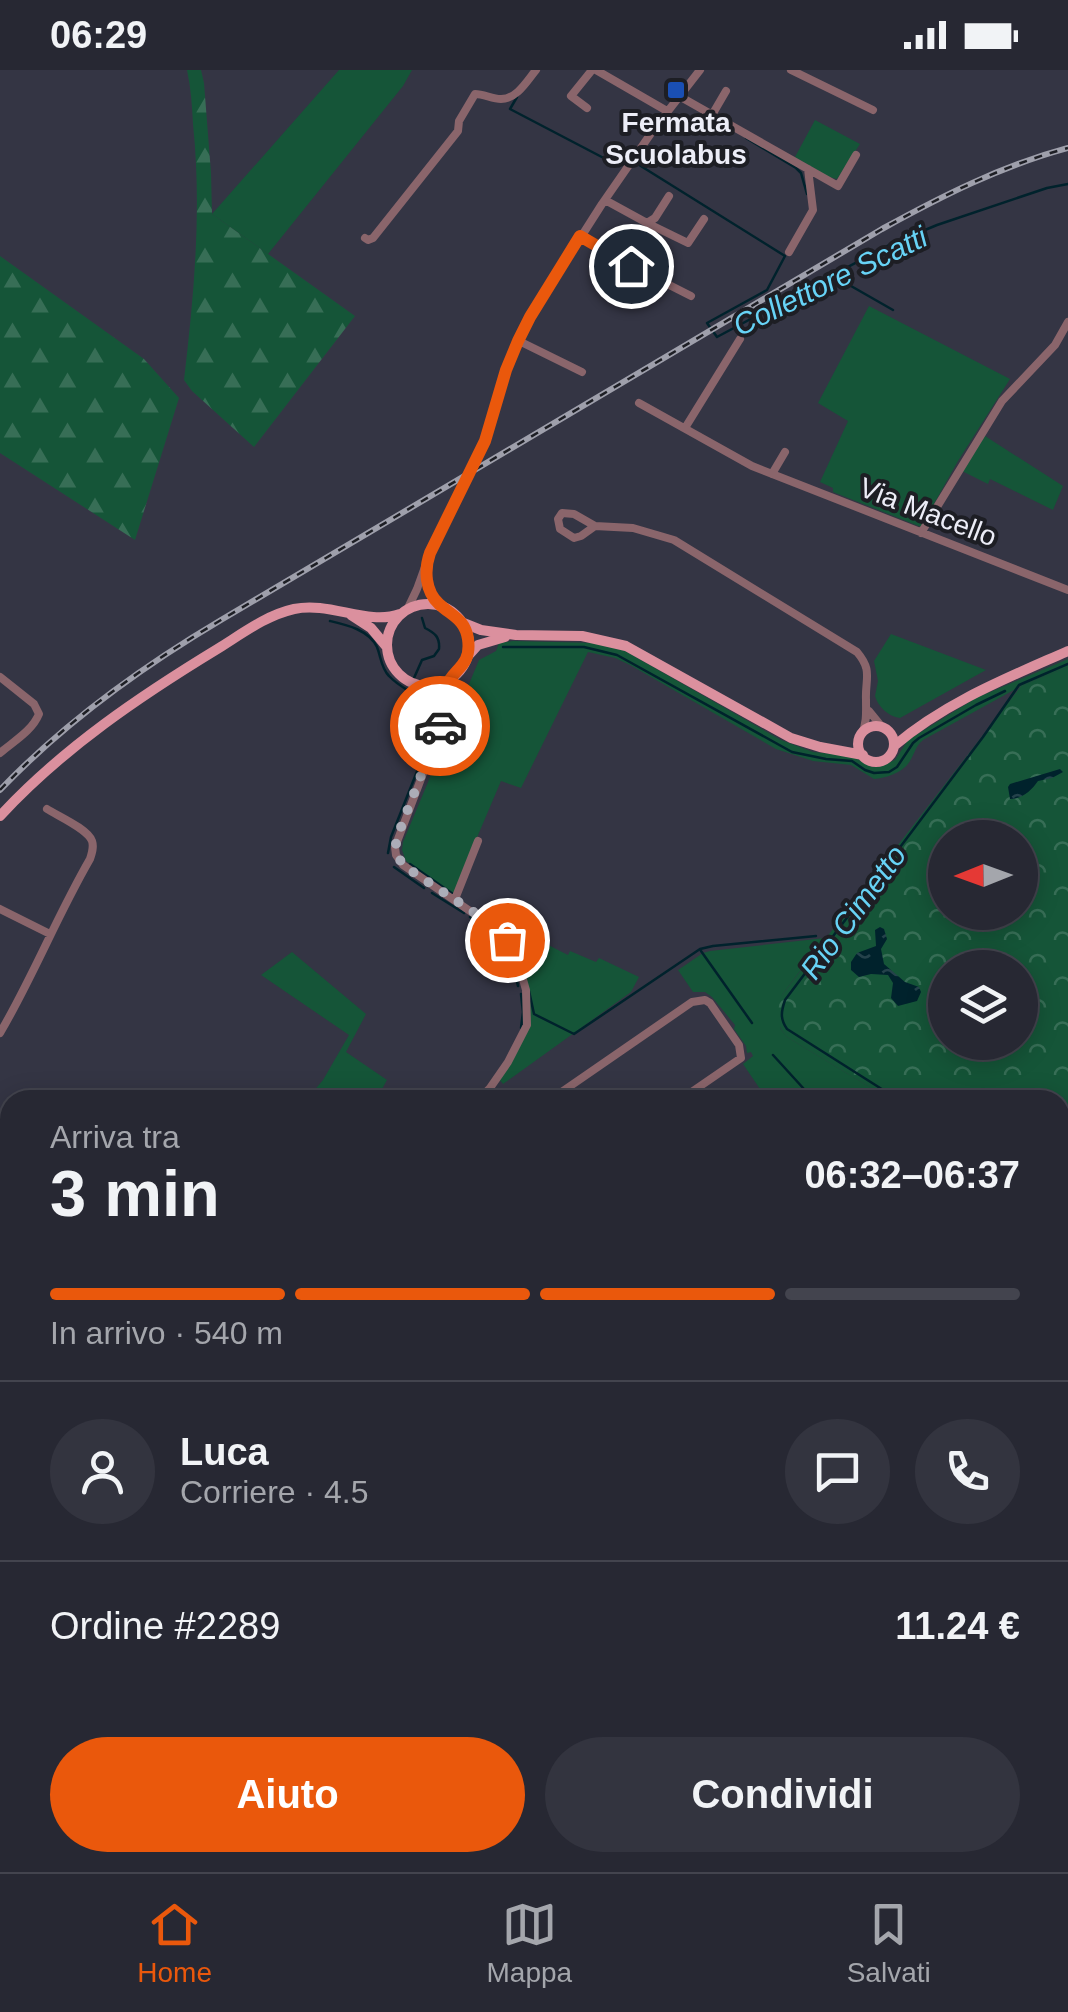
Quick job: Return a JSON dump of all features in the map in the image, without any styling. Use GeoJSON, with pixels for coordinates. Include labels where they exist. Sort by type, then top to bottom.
{"type":"FeatureCollection","features":[{"type":"Feature","properties":{"kind":"main road"},"geometry":{"type":"LineString","coordinates":[[0,816],[86,737],[176,674],[274,616],[300,608],[321,607],[380,616],[420,605],[441,606],[461,622],[468,636],[466,658]]}},
{"type":"Feature","properties":{"kind":"main road"},"geometry":{"type":"LineString","coordinates":[[346,612],[370,628],[387,648]]}},
{"type":"Feature","properties":{"kind":"main road"},"geometry":{"type":"LineString","coordinates":[[404,612],[390,630],[389,658],[402,677],[422,686],[450,679],[475,647],[486,641],[516,635]]}},
{"type":"Feature","properties":{"kind":"main road"},"geometry":{"type":"LineString","coordinates":[[461,622],[481,630],[582,636],[626,646],[777,731],[871,761],[882,761],[920,724],[972,694],[1068,651]]}},
{"type":"Feature","properties":{"kind":"main road"},"geometry":{"type":"LineString","coordinates":[[837,749],[871,727],[901,730],[920,724]]}},
{"type":"Feature","properties":{"kind":"main road"},"geometry":{"type":"LineString","coordinates":[[884,729],[894,746]]}},
{"type":"Feature","properties":{"kind":"main road"},"geometry":{"type":"LineString","coordinates":[[861,736],[862,755]]}},
{"type":"Feature","properties":{"kind":"street"},"geometry":{"type":"LineString","coordinates":[[365,238],[373,238],[458,131],[458,122],[475,94],[510,98],[536,70]]}},
{"type":"Feature","properties":{"kind":"street"},"geometry":{"type":"LineString","coordinates":[[587,108],[571,96],[594,70],[667,111]]}},
{"type":"Feature","properties":{"kind":"street"},"geometry":{"type":"LineString","coordinates":[[404,612],[485,441],[506,370],[530,317],[580,236],[700,70]]}},
{"type":"Feature","properties":{"kind":"street"},"geometry":{"type":"LineString","coordinates":[[791,70],[872,110]]}},
{"type":"Feature","properties":{"kind":"street"},"geometry":{"type":"LineString","coordinates":[[712,115],[726,91]]}},
{"type":"Feature","properties":{"kind":"street"},"geometry":{"type":"LineString","coordinates":[[679,96],[838,186],[856,156]]}},
{"type":"Feature","properties":{"kind":"street"},"geometry":{"type":"LineString","coordinates":[[789,252],[814,210],[808,169]]}},
{"type":"Feature","properties":{"kind":"street"},"geometry":{"type":"LineString","coordinates":[[647,223],[669,196]]}},
{"type":"Feature","properties":{"kind":"street"},"geometry":{"type":"LineString","coordinates":[[605,200],[688,244],[704,219]]}},
{"type":"Feature","properties":{"kind":"street"},"geometry":{"type":"LineString","coordinates":[[580,236],[691,296]]}},
{"type":"Feature","properties":{"kind":"street"},"geometry":{"type":"LineString","coordinates":[[921,533],[1002,401],[1055,345],[1068,322]]}},
{"type":"Feature","properties":{"kind":"street"},"geometry":{"type":"LineString","coordinates":[[685,428],[740,339]]}},
{"type":"Feature","properties":{"kind":"street"},"geometry":{"type":"LineString","coordinates":[[518,341],[582,372]]}},
{"type":"Feature","properties":{"kind":"street"},"geometry":{"type":"LineString","coordinates":[[1055,345],[1068,349]]}},
{"type":"Feature","properties":{"kind":"street","name":"Via Macello"},"geometry":{"type":"LineString","coordinates":[[639,404],[752,466],[1068,590]]}},
{"type":"Feature","properties":{"kind":"street"},"geometry":{"type":"LineString","coordinates":[[772,474],[785,452]]}},
{"type":"Feature","properties":{"kind":"street"},"geometry":{"type":"LineString","coordinates":[[594,526],[574,538],[560,530],[558,519],[562,513],[570,512],[594,526],[633,528],[674,540],[848,646],[867,668],[866,722],[861,736]]}},
{"type":"Feature","properties":{"kind":"street"},"geometry":{"type":"LineString","coordinates":[[424,571],[441,606]]}},
{"type":"Feature","properties":{"kind":"street"},"geometry":{"type":"LineString","coordinates":[[0,677],[34,704],[39,714],[36,722],[0,753]]}},
{"type":"Feature","properties":{"kind":"street"},"geometry":{"type":"LineString","coordinates":[[450,679],[442,701],[440,729],[395,847],[404,866],[500,931],[516,954],[526,990],[525,1033],[487,1090]]}},
{"type":"Feature","properties":{"kind":"street"},"geometry":{"type":"LineString","coordinates":[[422,686],[432,695],[441,716]]}},
{"type":"Feature","properties":{"kind":"street"},"geometry":{"type":"LineString","coordinates":[[867,707],[884,729]]}},
{"type":"Feature","properties":{"kind":"street"},"geometry":{"type":"LineString","coordinates":[[0,1034],[90,859],[93,843],[85,832],[47,809]]}},
{"type":"Feature","properties":{"kind":"street"},"geometry":{"type":"LineString","coordinates":[[455,899],[478,841]]}},
{"type":"Feature","properties":{"kind":"street"},"geometry":{"type":"LineString","coordinates":[[0,909],[50,934]]}},
{"type":"Feature","properties":{"kind":"street"},"geometry":{"type":"LineString","coordinates":[[564,1090],[692,1002],[705,1000],[739,1045],[741,1058],[695,1090]]}},
{"type":"Feature","properties":{"kind":"green space"},"geometry":{"type":"Polygon","coordinates":[[[187,70],[201,70],[204,83],[212,214],[355,316],[254,447],[184,380],[197,220],[196,156],[187,70]]]}},
{"type":"Feature","properties":{"kind":"green space"},"geometry":{"type":"Polygon","coordinates":[[[339,70],[412,70],[268,254],[212,214],[339,70]]]}},
{"type":"Feature","properties":{"kind":"green space"},"geometry":{"type":"Polygon","coordinates":[[[815,120],[860,144],[837,179],[795,157],[815,120]]]}},
{"type":"Feature","properties":{"kind":"green space"},"geometry":{"type":"Polygon","coordinates":[[[0,256],[144,359],[179,398],[135,540],[0,453],[0,256]]]}},
{"type":"Feature","properties":{"kind":"green space"},"geometry":{"type":"Polygon","coordinates":[[[869,306],[1010,379],[921,527],[833,492],[833,488],[820,482],[848,421],[818,403],[869,306]]]}},
{"type":"Feature","properties":{"kind":"green space"},"geometry":{"type":"Polygon","coordinates":[[[985,436],[1063,486],[1053,510],[990,479],[988,484],[962,471],[985,436]]]}},
{"type":"Feature","properties":{"kind":"green space"},"geometry":{"type":"Polygon","coordinates":[[[891,634],[986,670],[900,718],[895,717],[884,710],[875,696],[878,681],[874,661],[891,634]]]}},
{"type":"Feature","properties":{"kind":"green space"},"geometry":{"type":"Polygon","coordinates":[[[499,643],[596,643],[625,651],[781,740],[813,752],[852,756],[872,767],[895,760],[908,740],[976,698],[1068,659],[1068,667],[1021,686],[923,740],[903,769],[874,779],[851,765],[813,761],[776,749],[630,665],[588,652],[521,788],[501,781],[453,894],[406,861],[403,842],[479,660],[496,651],[499,643]]]}},
{"type":"Feature","properties":{"kind":"green space"},"geometry":{"type":"Polygon","coordinates":[[[1068,667],[1068,1090],[874,1090],[787,1037],[777,1017],[782,995],[1021,686],[1068,667]]]}},
{"type":"Feature","properties":{"kind":"green space"},"geometry":{"type":"Polygon","coordinates":[[[481,911],[568,955],[570,951],[596,962],[599,958],[639,977],[631,992],[503,1084],[499,1079],[524,1034],[524,995],[510,944],[481,911]]]}},
{"type":"Feature","properties":{"kind":"green space"},"geometry":{"type":"Polygon","coordinates":[[[825,938],[782,995],[780,1028],[787,1037],[874,1090],[759,1090],[743,1064],[753,1056],[747,1053],[735,1025],[712,997],[705,992],[693,992],[678,970],[710,951],[825,938]]]}},
{"type":"Feature","properties":{"kind":"green space"},"geometry":{"type":"Polygon","coordinates":[[[292,952],[366,1014],[346,1052],[387,1080],[382,1090],[314,1090],[349,1035],[261,975],[292,952]]]}},
{"type":"Feature","properties":{"kind":"water"},"geometry":{"type":"Polygon","coordinates":[[[1060,769],[1063,772],[1038,781],[1026,794],[1010,799],[1010,784],[1060,769]]]}},
{"type":"Feature","properties":{"kind":"water"},"geometry":{"type":"Polygon","coordinates":[[[880,927],[887,939],[881,949],[884,964],[905,982],[919,987],[917,1001],[898,1006],[891,998],[893,983],[888,975],[859,977],[851,970],[857,953],[876,946],[875,930],[880,927]]]}},
{"type":"Feature","properties":{"kind":"waterway","name":"Collettore Scatti"},"geometry":{"type":"LineString","coordinates":[[517,97],[510,109],[619,166],[626,157],[629,159]]}},
{"type":"Feature","properties":{"kind":"waterway"},"geometry":{"type":"LineString","coordinates":[[746,138],[796,168],[807,194]]}},
{"type":"Feature","properties":{"kind":"waterway","name":"Collettore Scatti"},"geometry":{"type":"LineString","coordinates":[[636,163],[785,256],[767,290],[707,323],[717,337],[889,245],[937,225],[1068,184]]}},
{"type":"Feature","properties":{"kind":"waterway"},"geometry":{"type":"LineString","coordinates":[[830,274],[893,310]]}},
{"type":"Feature","properties":{"kind":"waterway"},"geometry":{"type":"LineString","coordinates":[[414,678],[422,660],[434,656],[439,649],[438,638],[425,628],[422,618]]}},
{"type":"Feature","properties":{"kind":"waterway"},"geometry":{"type":"LineString","coordinates":[[330,621],[369,636],[389,676],[432,711]]}},
{"type":"Feature","properties":{"kind":"waterway"},"geometry":{"type":"LineString","coordinates":[[503,647],[584,647],[617,655],[792,752],[852,761],[874,773],[897,767],[919,738],[1005,691]]}},
{"type":"Feature","properties":{"kind":"waterway","name":"Rio Cimetto"},"geometry":{"type":"LineString","coordinates":[[883,1090],[787,1029],[782,1015],[785,1000],[1019,685],[1068,664]]}},
{"type":"Feature","properties":{"kind":"waterway"},"geometry":{"type":"LineString","coordinates":[[422,759],[433,729]]}},
{"type":"Feature","properties":{"kind":"waterway"},"geometry":{"type":"LineString","coordinates":[[388,853],[420,764]]}},
{"type":"Feature","properties":{"kind":"waterway"},"geometry":{"type":"LineString","coordinates":[[410,864],[453,894]]}},
{"type":"Feature","properties":{"kind":"waterway"},"geometry":{"type":"LineString","coordinates":[[394,867],[424,888]]}},
{"type":"Feature","properties":{"kind":"waterway"},"geometry":{"type":"LineString","coordinates":[[432,893],[464,913]]}},
{"type":"Feature","properties":{"kind":"waterway"},"geometry":{"type":"LineString","coordinates":[[470,917],[503,945],[518,986]]}},
{"type":"Feature","properties":{"kind":"waterway"},"geometry":{"type":"LineString","coordinates":[[497,923],[514,941],[519,954]]}},
{"type":"Feature","properties":{"kind":"waterway"},"geometry":{"type":"LineString","coordinates":[[529,991],[534,1014],[574,1034],[700,949],[816,936]]}},
{"type":"Feature","properties":{"kind":"waterway"},"geometry":{"type":"LineString","coordinates":[[701,951],[752,1023]]}},
{"type":"Feature","properties":{"kind":"waterway"},"geometry":{"type":"LineString","coordinates":[[521,994],[521,1028]]}},
{"type":"Feature","properties":{"kind":"waterway"},"geometry":{"type":"LineString","coordinates":[[773,1055],[805,1090]]}},
{"type":"Feature","properties":{"kind":"railway"},"geometry":{"type":"LineString","coordinates":[[0,790],[104,698],[221,620],[882,229],[972,183],[1068,148]]}},
{"type":"Feature","properties":{"kind":"way so far"},"geometry":{"type":"LineString","coordinates":[[440,726],[396,840],[396,854],[404,866],[481,917],[507,940]]}},
{"type":"Feature","properties":{"kind":"place","name":"Fermata Scuolabus"},"geometry":{"type":"Point","coordinates":[676,90]}},
{"type":"Feature","properties":{"kind":"route"},"geometry":{"type":"LineString","coordinates":[[440,726],[446,684],[464,664],[468,636],[461,622],[432,594],[424,571],[485,441],[518,341],[580,236],[631,266]]}}]}
